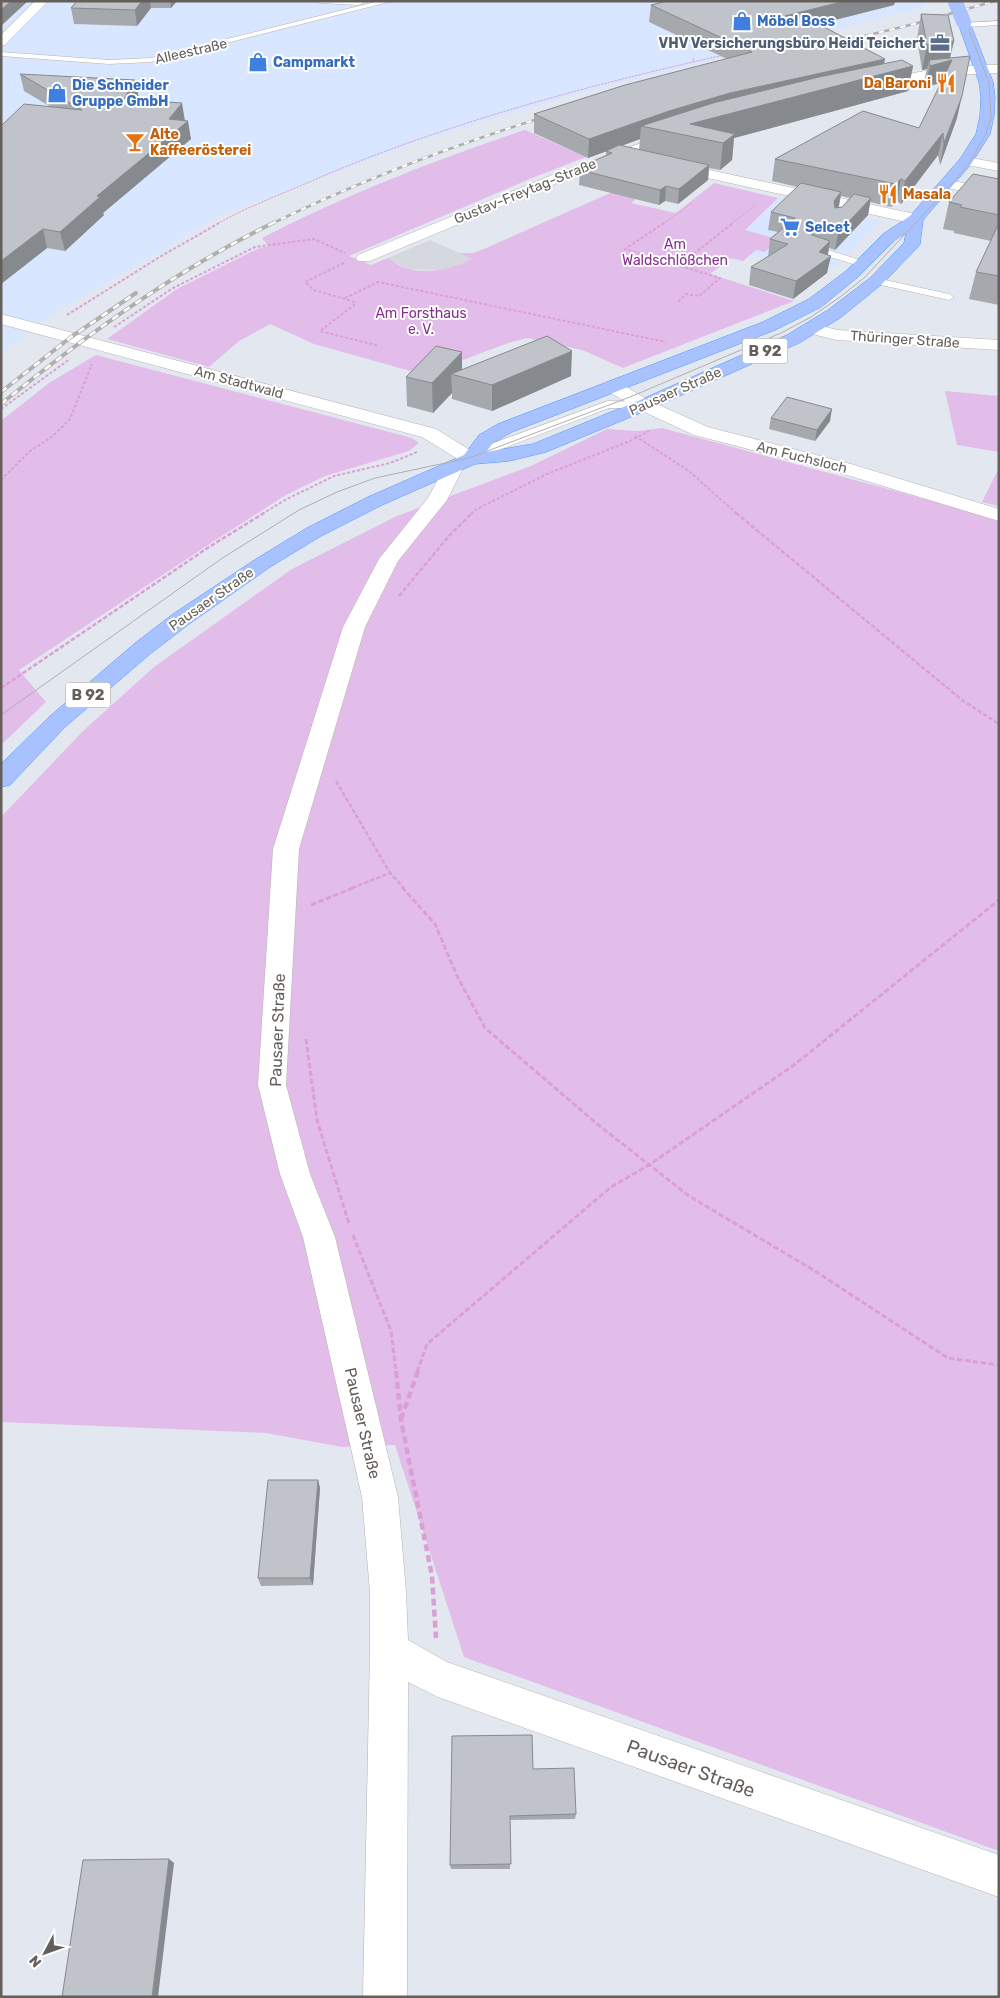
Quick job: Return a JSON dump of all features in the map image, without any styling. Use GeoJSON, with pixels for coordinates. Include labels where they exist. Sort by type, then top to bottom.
{"type":"FeatureCollection","features":[{"type":"Feature","properties":{"kind":"main road","name":"Pausaer Straße"},"geometry":{"type":"LineString","coordinates":[[463,462],[486,439],[505,428],[706,352],[795,314],[840,285],[889,237],[915,219],[948,184],[966,161],[982,134],[988,116],[988,98],[981,69],[955,1]]}},
{"type":"Feature","properties":{"kind":"main road","name":"Pausaer Straße"},"geometry":{"type":"LineString","coordinates":[[1,779],[57,722],[142,649],[234,582],[314,532],[375,501],[463,462],[539,448],[644,405],[793,339],[854,300],[876,281],[912,244],[915,219]]}},
{"type":"Feature","properties":{"kind":"street"},"geometry":{"type":"LineString","coordinates":[[1,42],[42,1]]}},
{"type":"Feature","properties":{"kind":"street"},"geometry":{"type":"LineString","coordinates":[[857,88],[930,73],[981,69],[999,70]]}},
{"type":"Feature","properties":{"kind":"street","name":"Gustav-Freytag-Straße"},"geometry":{"type":"LineString","coordinates":[[361,257],[514,194],[618,154],[693,129]]}},
{"type":"Feature","properties":{"kind":"street"},"geometry":{"type":"LineString","coordinates":[[618,154],[776,189],[846,209],[915,219]]}},
{"type":"Feature","properties":{"kind":"street"},"geometry":{"type":"LineString","coordinates":[[966,161],[999,168]]}},
{"type":"Feature","properties":{"kind":"street"},"geometry":{"type":"LineString","coordinates":[[948,184],[999,195]]}},
{"type":"Feature","properties":{"kind":"street","name":"Am Stadtwald"},"geometry":{"type":"LineString","coordinates":[[1,319],[428,433],[442,440],[463,462]]}},
{"type":"Feature","properties":{"kind":"street","name":"Thüringer Straße"},"geometry":{"type":"LineString","coordinates":[[811,328],[836,335],[999,345]]}},
{"type":"Feature","properties":{"kind":"street","name":"Am Fuchsloch"},"geometry":{"type":"LineString","coordinates":[[612,386],[644,405],[701,431],[844,468],[999,515]]}},
{"type":"Feature","properties":{"kind":"street","name":"Pausaer Straße"},"geometry":{"type":"LineString","coordinates":[[385,1997],[389,1650],[388,1592],[380,1497],[319,1237],[295,1174],[272,1085],[286,848],[354,627],[389,559],[437,500],[463,462]]}},
{"type":"Feature","properties":{"kind":"street","name":"Pausaer Straße"},"geometry":{"type":"LineString","coordinates":[[389,1650],[438,1678],[999,1876]]}},
{"type":"Feature","properties":{"kind":"lane","name":"Alleestraße"},"geometry":{"type":"LineString","coordinates":[[320,1],[377,4]]}},
{"type":"Feature","properties":{"kind":"lane","name":"Alleestraße"},"geometry":{"type":"LineString","coordinates":[[1,54],[109,62],[151,60],[389,1]]}},
{"type":"Feature","properties":{"kind":"lane"},"geometry":{"type":"LineString","coordinates":[[965,24],[999,23]]}},
{"type":"Feature","properties":{"kind":"lane"},"geometry":{"type":"LineString","coordinates":[[812,245],[814,248],[863,264]]}},
{"type":"Feature","properties":{"kind":"lane"},"geometry":{"type":"LineString","coordinates":[[876,281],[949,297]]}},
{"type":"Feature","properties":{"kind":"lane"},"geometry":{"type":"LineString","coordinates":[[608,404],[612,386]]}},
{"type":"Feature","properties":{"kind":"lane"},"geometry":{"type":"LineString","coordinates":[[463,462],[492,448],[608,404],[644,405]]}},
{"type":"Feature","properties":{"kind":"path"},"geometry":{"type":"LineString","coordinates":[[44,329],[158,258],[236,214],[341,169],[434,134],[522,106],[634,75],[728,54]]}},
{"type":"Feature","properties":{"kind":"path"},"geometry":{"type":"LineString","coordinates":[[693,58],[694,62]]}},
{"type":"Feature","properties":{"kind":"path"},"geometry":{"type":"LineString","coordinates":[[678,266],[776,189]]}},
{"type":"Feature","properties":{"kind":"path"},"geometry":{"type":"LineString","coordinates":[[677,303],[686,294],[699,296],[720,278],[625,249],[692,203]]}},
{"type":"Feature","properties":{"kind":"path"},"geometry":{"type":"LineString","coordinates":[[1,409],[91,342],[173,288],[255,247],[314,239],[346,254],[361,257]]}},
{"type":"Feature","properties":{"kind":"path"},"geometry":{"type":"LineString","coordinates":[[361,257],[306,282],[307,286],[313,289],[352,300],[354,305],[320,330],[321,332],[380,346]]}},
{"type":"Feature","properties":{"kind":"path"},"geometry":{"type":"LineString","coordinates":[[345,298],[378,282],[669,342],[706,352]]}},
{"type":"Feature","properties":{"kind":"path"},"geometry":{"type":"LineString","coordinates":[[1,480],[30,451],[53,436],[70,419],[96,356],[91,342]]}},
{"type":"Feature","properties":{"kind":"path"},"geometry":{"type":"LineString","coordinates":[[399,597],[449,536],[475,510],[539,478],[636,437],[672,419]]}},
{"type":"Feature","properties":{"kind":"path"},"geometry":{"type":"LineString","coordinates":[[630,430],[636,437],[689,471],[713,494],[962,700],[999,724]]}},
{"type":"Feature","properties":{"kind":"path"},"geometry":{"type":"LineString","coordinates":[[1,688],[209,547],[285,500],[334,476],[405,459],[442,440]]}},
{"type":"Feature","properties":{"kind":"path"},"geometry":{"type":"LineString","coordinates":[[534,474],[539,478]]}},
{"type":"Feature","properties":{"kind":"path"},"geometry":{"type":"LineString","coordinates":[[332,774],[390,873],[435,924],[457,976],[485,1028],[596,1123],[689,1196],[815,1271],[948,1358],[999,1364]]}},
{"type":"Feature","properties":{"kind":"path"},"geometry":{"type":"LineString","coordinates":[[309,896],[308,906],[390,873]]}},
{"type":"Feature","properties":{"kind":"path"},"geometry":{"type":"LineString","coordinates":[[401,1420],[427,1344],[611,1188],[649,1165],[794,1065],[999,900]]}},
{"type":"Feature","properties":{"kind":"path"},"geometry":{"type":"LineString","coordinates":[[305,1036],[317,1120],[352,1233],[391,1331],[401,1420],[432,1576],[438,1678]]}},
{"type":"Feature","properties":{"kind":"shaded area"},"geometry":{"type":"Polygon","coordinates":[[[1,1],[924,1],[926,7],[572,95],[419,141],[219,216],[47,318],[1,354],[1,1]]]}},
{"type":"Feature","properties":{"kind":"shaded area"},"geometry":{"type":"Polygon","coordinates":[[[778,198],[881,221],[834,268],[796,258],[788,265],[750,255],[756,250],[745,231],[778,198]]]}},
{"type":"Feature","properties":{"kind":"shaded area"},"geometry":{"type":"Polygon","coordinates":[[[430,240],[473,259],[458,267],[440,270],[407,269],[388,258],[430,240]]]}},
{"type":"Feature","properties":{"kind":"green space","name":"Am Forsthaus e. V."},"geometry":{"type":"Polygon","coordinates":[[[525,130],[586,157],[349,256],[371,265],[388,258],[408,269],[433,271],[449,268],[472,259],[459,253],[473,253],[484,249],[626,186],[668,173],[631,203],[676,213],[714,183],[778,198],[745,230],[778,239],[765,252],[756,250],[743,261],[731,258],[710,274],[794,301],[623,368],[582,350],[527,338],[508,343],[426,374],[314,344],[270,324],[239,341],[209,367],[107,339],[177,289],[257,249],[268,246],[262,238],[294,222],[359,192],[458,153],[525,130]]]}},
{"type":"Feature","properties":{"kind":"green space"},"geometry":{"type":"Polygon","coordinates":[[[96,355],[412,438],[419,443],[409,451],[325,476],[286,495],[19,670],[46,702],[1,745],[1,421],[49,383],[96,355]]]}},
{"type":"Feature","properties":{"kind":"green space"},"geometry":{"type":"Polygon","coordinates":[[[945,391],[999,396],[999,452],[957,445],[945,391]]]}},
{"type":"Feature","properties":{"kind":"green space"},"geometry":{"type":"Polygon","coordinates":[[[662,428],[999,519],[999,1851],[464,1657],[395,1445],[342,1447],[266,1433],[1,1422],[1,817],[83,731],[154,667],[292,569],[397,516],[531,466],[607,429],[638,431],[662,428]]]}},
{"type":"Feature","properties":{"kind":"green space"},"geometry":{"type":"Polygon","coordinates":[[[999,468],[999,506],[982,502],[999,468]]]}},
{"type":"Feature","properties":{"kind":"building"},"geometry":{"type":"Polygon","coordinates":[[[1,1],[11,1],[1,10],[1,1]]]}},
{"type":"Feature","properties":{"kind":"building"},"geometry":{"type":"Polygon","coordinates":[[[77,1],[142,1],[135,10],[71,8],[77,1]]]}},
{"type":"Feature","properties":{"kind":"building"},"geometry":{"type":"Polygon","coordinates":[[[667,1],[845,1],[785,16],[805,17],[885,59],[730,93],[669,111],[589,139],[534,114],[625,85],[752,52],[651,5],[667,1]]]}},
{"type":"Feature","properties":{"kind":"building"},"geometry":{"type":"Polygon","coordinates":[[[921,14],[948,15],[954,41],[927,45],[921,14]]]}},
{"type":"Feature","properties":{"kind":"building"},"geometry":{"type":"Polygon","coordinates":[[[970,56],[962,96],[944,143],[943,133],[905,181],[901,179],[896,184],[775,159],[863,111],[919,128],[952,60],[930,66],[929,60],[970,56]]]}},
{"type":"Feature","properties":{"kind":"building"},"geometry":{"type":"Polygon","coordinates":[[[902,60],[913,66],[690,124],[735,134],[723,143],[641,126],[713,103],[819,77],[902,60]]]}},
{"type":"Feature","properties":{"kind":"building"},"geometry":{"type":"Polygon","coordinates":[[[20,74],[135,80],[124,99],[182,103],[169,119],[188,121],[97,196],[100,197],[60,232],[43,229],[1,261],[1,126],[24,104],[82,110],[20,74]]]}},
{"type":"Feature","properties":{"kind":"building"},"geometry":{"type":"Polygon","coordinates":[[[619,145],[709,165],[679,189],[666,186],[660,190],[580,170],[591,165],[587,164],[612,153],[606,151],[619,145]]]}},
{"type":"Feature","properties":{"kind":"building"},"geometry":{"type":"Polygon","coordinates":[[[973,174],[999,179],[999,215],[960,207],[962,205],[949,202],[973,174]]]}},
{"type":"Feature","properties":{"kind":"building"},"geometry":{"type":"Polygon","coordinates":[[[801,183],[841,192],[834,201],[835,208],[842,207],[854,194],[871,198],[838,233],[822,228],[819,224],[815,223],[809,226],[808,228],[812,235],[830,241],[819,252],[831,256],[796,281],[751,267],[788,244],[770,239],[795,218],[771,212],[801,183]]]}},
{"type":"Feature","properties":{"kind":"building"},"geometry":{"type":"Polygon","coordinates":[[[999,223],[999,276],[976,272],[999,223]]]}},
{"type":"Feature","properties":{"kind":"building"},"geometry":{"type":"Polygon","coordinates":[[[547,336],[572,351],[492,385],[451,374],[547,336]]]}},
{"type":"Feature","properties":{"kind":"building"},"geometry":{"type":"Polygon","coordinates":[[[436,346],[462,352],[432,383],[406,377],[436,346]]]}},
{"type":"Feature","properties":{"kind":"building"},"geometry":{"type":"Polygon","coordinates":[[[787,397],[832,409],[817,430],[771,418],[787,397]]]}},
{"type":"Feature","properties":{"kind":"building"},"geometry":{"type":"Polygon","coordinates":[[[268,1480],[318,1480],[310,1578],[258,1578],[268,1480]]]}},
{"type":"Feature","properties":{"kind":"building"},"geometry":{"type":"Polygon","coordinates":[[[532,1735],[533,1769],[574,1768],[576,1814],[510,1816],[511,1864],[450,1865],[452,1736],[532,1735]]]}},
{"type":"Feature","properties":{"kind":"building"},"geometry":{"type":"Polygon","coordinates":[[[169,1859],[152,1997],[62,1997],[83,1860],[169,1859]]]}},
{"type":"Feature","properties":{"kind":"tram line"},"geometry":{"type":"LineString","coordinates":[[1,715],[221,559],[299,510],[337,492],[375,478],[469,458],[630,397],[781,333],[811,317],[840,297],[864,278],[951,185],[970,162],[986,134],[991,117],[989,83],[958,1]]}},
{"type":"Feature","properties":{"kind":"railway"},"geometry":{"type":"LineString","coordinates":[[836,43],[914,24],[995,1]]}},
{"type":"Feature","properties":{"kind":"railway"},"geometry":{"type":"LineString","coordinates":[[272,224],[407,165],[476,139],[547,116]]}},
{"type":"Feature","properties":{"kind":"railway"},"geometry":{"type":"LineString","coordinates":[[1,404],[66,353],[166,283],[272,224]]}},
{"type":"Feature","properties":{"kind":"railway"},"geometry":{"type":"LineString","coordinates":[[1,392],[71,337],[136,293]]}},
{"type":"Feature","properties":{"kind":"place","name":"Möbel Boss"},"geometry":{"type":"Point","coordinates":[742,21]}},
{"type":"Feature","properties":{"kind":"place","name":"VHV Versicherungsbüro Heidi Teichert"},"geometry":{"type":"Point","coordinates":[940,43]}},
{"type":"Feature","properties":{"kind":"place","name":"Campmarkt"},"geometry":{"type":"Point","coordinates":[258,62]}},
{"type":"Feature","properties":{"kind":"place","name":"Da Baroni"},"geometry":{"type":"Point","coordinates":[946,83]}},
{"type":"Feature","properties":{"kind":"place","name":"Die Schneider Gruppe GmbH"},"geometry":{"type":"Point","coordinates":[57,93]}},
{"type":"Feature","properties":{"kind":"place","name":"Alte Kaffeerösterei"},"geometry":{"type":"Point","coordinates":[135,142]}},
{"type":"Feature","properties":{"kind":"place","name":"Masala"},"geometry":{"type":"Point","coordinates":[888,194]}},
{"type":"Feature","properties":{"kind":"place","name":"Selcet"},"geometry":{"type":"Point","coordinates":[790,227]}},
{"type":"Feature","properties":{"kind":"park label","name":"Am Waldschlößchen"},"geometry":{"type":"Point","coordinates":[675,252]}}]}
